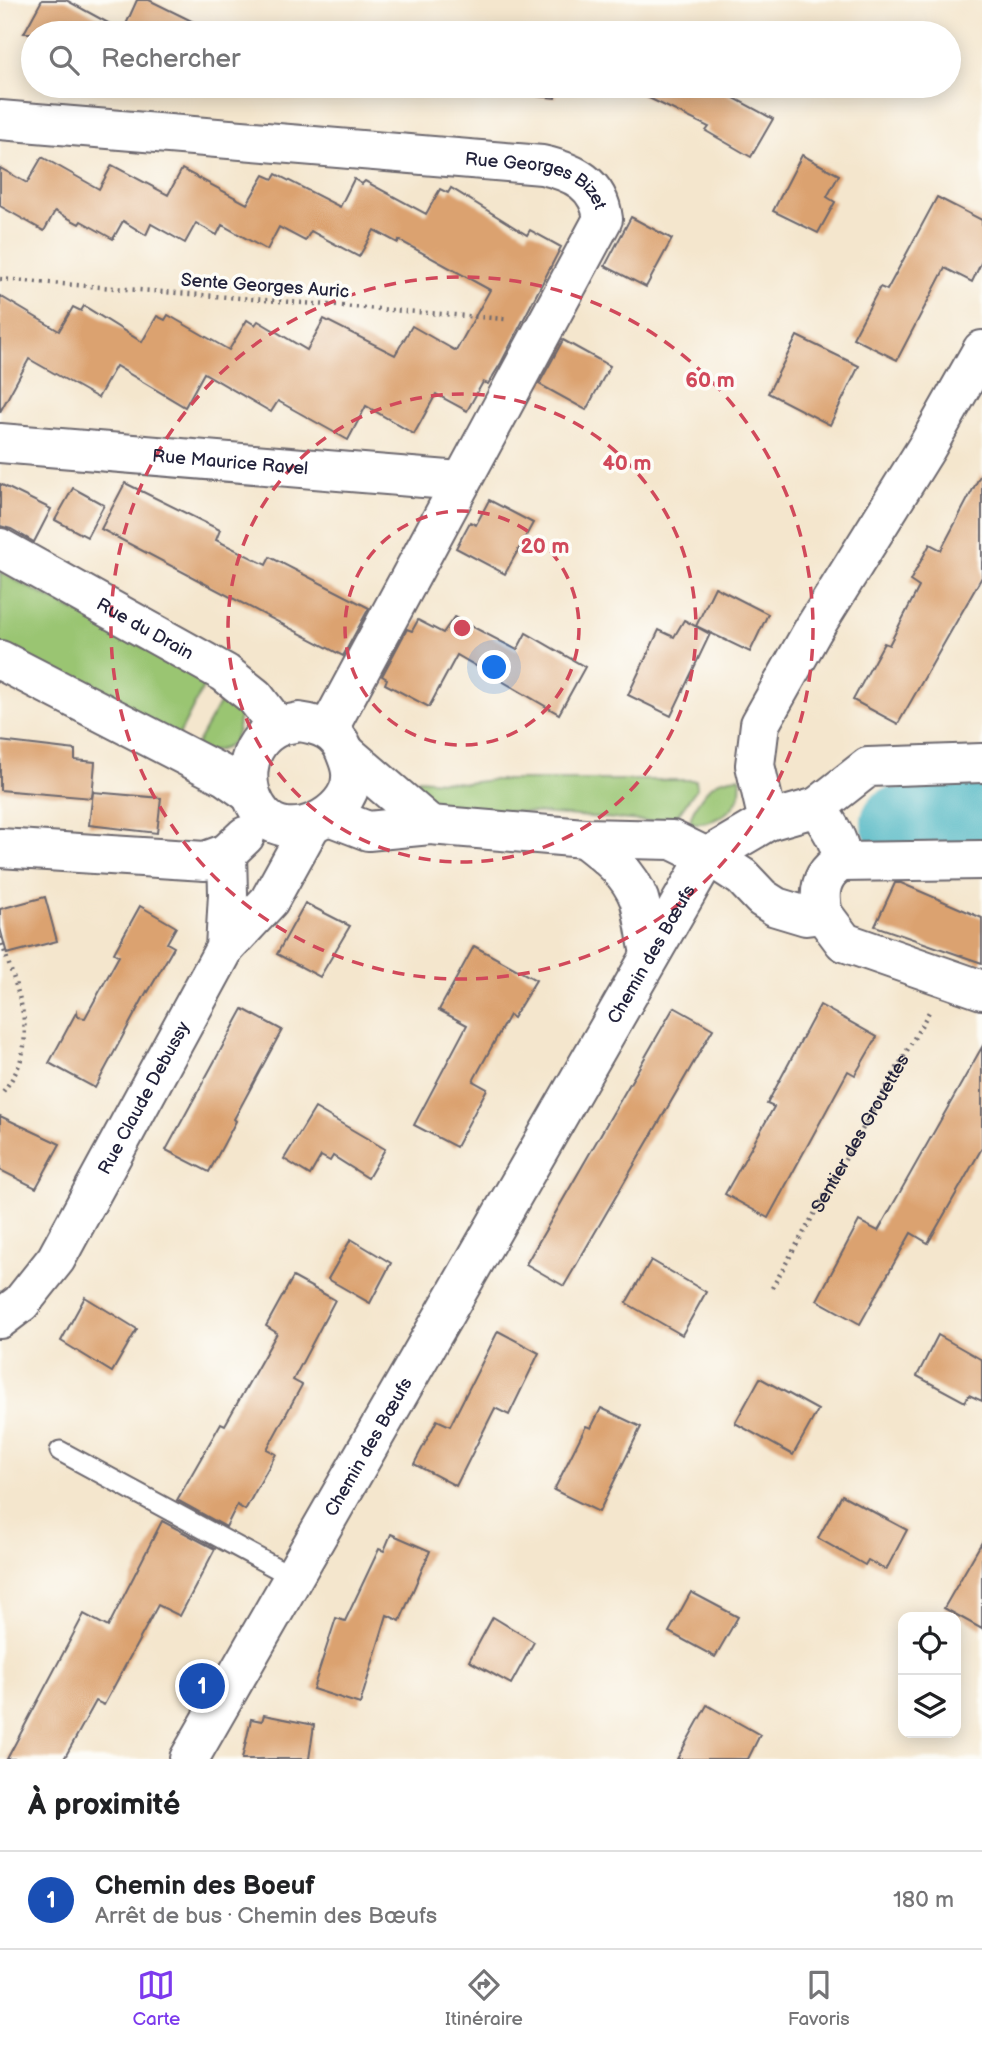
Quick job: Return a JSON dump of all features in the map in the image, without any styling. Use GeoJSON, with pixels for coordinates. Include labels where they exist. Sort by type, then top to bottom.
{"type":"FeatureCollection","features":[{"type":"Feature","properties":{"kind":"street","name":"Rue Georges Bizet"},"geometry":{"type":"LineString","coordinates":[[0,120],[542,165],[576,175],[596,194],[603,219],[460,481],[337,741]]}},
{"type":"Feature","properties":{"kind":"street"},"geometry":{"type":"LineString","coordinates":[[768,821],[755,765],[760,724],[813,630],[928,447],[982,350]]}},
{"type":"Feature","properties":{"kind":"street","name":"Rue Maurice Ravel"},"geometry":{"type":"LineString","coordinates":[[0,443],[460,481]]}},
{"type":"Feature","properties":{"kind":"street","name":"Rue du Drain"},"geometry":{"type":"LineString","coordinates":[[0,548],[225,673],[255,696],[278,727]]}},
{"type":"Feature","properties":{"kind":"street"},"geometry":{"type":"LineString","coordinates":[[0,660],[225,776],[278,825],[293,827],[320,820],[368,831],[430,825],[584,838],[672,840],[742,877],[762,898],[776,907],[806,916],[823,914]]}},
{"type":"Feature","properties":{"kind":"street"},"geometry":{"type":"LineString","coordinates":[[0,848],[205,861],[227,853],[257,806],[248,765],[255,749],[278,727],[299,722],[314,724],[337,741],[430,825]]}},
{"type":"Feature","properties":{"kind":"street"},"geometry":{"type":"LineString","coordinates":[[225,948],[269,901],[320,820],[341,801],[352,780],[351,768],[337,741]]}},
{"type":"Feature","properties":{"kind":"street"},"geometry":{"type":"LineString","coordinates":[[841,862],[838,842],[817,807],[868,767],[982,763]]}},
{"type":"Feature","properties":{"kind":"street","name":"Chemin des Bœufs"},"geometry":{"type":"LineString","coordinates":[[189,1759],[707,857],[768,821],[817,807]]}},
{"type":"Feature","properties":{"kind":"street"},"geometry":{"type":"LineString","coordinates":[[584,838],[620,868],[631,884],[639,900],[650,953]]}},
{"type":"Feature","properties":{"kind":"street","name":"Rue Claude Debussy"},"geometry":{"type":"LineString","coordinates":[[0,1319],[21,1303],[56,1259],[225,948],[229,894],[227,853]]}},
{"type":"Feature","properties":{"kind":"street"},"geometry":{"type":"LineString","coordinates":[[965,984],[845,942],[823,914],[819,899],[821,884],[834,866],[841,862],[982,860]]}},
{"type":"Feature","properties":{"kind":"lane"},"geometry":{"type":"LineString","coordinates":[[60,1451],[293,1577]]}},
{"type":"Feature","properties":{"kind":"path","name":"Sente Georges Auric"},"geometry":{"type":"LineString","coordinates":[[0,279],[514,320]]}},
{"type":"Feature","properties":{"kind":"path"},"geometry":{"type":"LineString","coordinates":[[0,937],[23,1009],[26,1027],[25,1049],[9,1085],[0,1095]]}},
{"type":"Feature","properties":{"kind":"path","name":"Sentier des Grouettes"},"geometry":{"type":"LineString","coordinates":[[772,1288],[965,984]]}},
{"type":"Feature","properties":{"kind":"green space"},"geometry":{"type":"Polygon","coordinates":[[[0,572],[207,680],[174,745],[0,651],[0,572]]]}},
{"type":"Feature","properties":{"kind":"green space"},"geometry":{"type":"Polygon","coordinates":[[[226,691],[239,707],[238,731],[234,739],[223,749],[192,752],[226,691]]]}},
{"type":"Feature","properties":{"kind":"green space"},"geometry":{"type":"Polygon","coordinates":[[[741,778],[740,794],[732,808],[713,820],[691,823],[695,808],[710,787],[720,781],[741,778]]]}},
{"type":"Feature","properties":{"kind":"green space"},"geometry":{"type":"Polygon","coordinates":[[[418,779],[466,783],[492,780],[696,780],[697,788],[669,823],[446,806],[429,803],[415,790],[418,779]]]}},
{"type":"Feature","properties":{"kind":"building"},"geometry":{"type":"Polygon","coordinates":[[[42,0],[66,0],[105,21],[31,21],[42,0]]]}},
{"type":"Feature","properties":{"kind":"building"},"geometry":{"type":"Polygon","coordinates":[[[137,0],[149,0],[192,21],[128,21],[137,0]]]}},
{"type":"Feature","properties":{"kind":"building"},"geometry":{"type":"Polygon","coordinates":[[[649,98],[734,98],[773,119],[751,157],[706,131],[709,127],[649,98]]]}},
{"type":"Feature","properties":{"kind":"building"},"geometry":{"type":"Polygon","coordinates":[[[802,155],[839,175],[827,197],[835,202],[818,233],[773,211],[802,155]]]}},
{"type":"Feature","properties":{"kind":"building"},"geometry":{"type":"Polygon","coordinates":[[[42,157],[99,189],[112,165],[168,195],[182,169],[247,204],[264,175],[273,179],[276,174],[340,207],[354,179],[362,184],[365,181],[426,214],[440,189],[448,193],[451,188],[527,235],[530,230],[561,247],[501,363],[488,384],[483,382],[467,411],[436,394],[414,434],[366,406],[348,440],[278,401],[271,412],[204,373],[185,407],[116,366],[98,398],[29,359],[0,412],[0,296],[59,331],[73,307],[81,311],[84,306],[142,342],[157,316],[165,320],[168,315],[229,350],[247,320],[255,325],[258,321],[307,350],[324,319],[395,355],[412,326],[456,351],[490,290],[399,240],[398,243],[374,230],[359,257],[311,231],[305,241],[279,227],[267,250],[222,225],[217,235],[196,223],[185,243],[151,224],[146,235],[123,221],[113,239],[81,221],[79,224],[55,211],[44,231],[0,206],[0,168],[27,183],[42,157]]]}},
{"type":"Feature","properties":{"kind":"building"},"geometry":{"type":"Polygon","coordinates":[[[937,197],[982,220],[982,261],[972,282],[945,268],[897,360],[853,338],[880,287],[887,290],[937,197]]]}},
{"type":"Feature","properties":{"kind":"building"},"geometry":{"type":"Polygon","coordinates":[[[631,217],[672,239],[646,287],[605,266],[631,217]]]}},
{"type":"Feature","properties":{"kind":"building"},"geometry":{"type":"Polygon","coordinates":[[[797,336],[859,366],[830,425],[768,393],[797,336]]]}},
{"type":"Feature","properties":{"kind":"building"},"geometry":{"type":"Polygon","coordinates":[[[563,340],[610,366],[586,410],[539,384],[563,340]]]}},
{"type":"Feature","properties":{"kind":"building"},"geometry":{"type":"Polygon","coordinates":[[[982,472],[982,577],[898,724],[853,700],[884,643],[889,645],[919,587],[910,581],[930,544],[941,550],[982,472]]]}},
{"type":"Feature","properties":{"kind":"building"},"geometry":{"type":"Polygon","coordinates":[[[125,483],[220,530],[216,540],[266,565],[270,557],[369,608],[343,656],[101,529],[125,483]]]}},
{"type":"Feature","properties":{"kind":"building"},"geometry":{"type":"Polygon","coordinates":[[[0,484],[51,509],[34,542],[0,526],[0,484]]]}},
{"type":"Feature","properties":{"kind":"building"},"geometry":{"type":"Polygon","coordinates":[[[73,488],[104,505],[87,537],[55,520],[73,488]]]}},
{"type":"Feature","properties":{"kind":"building"},"geometry":{"type":"Polygon","coordinates":[[[489,500],[533,523],[505,574],[456,548],[470,522],[476,525],[489,500]]]}},
{"type":"Feature","properties":{"kind":"building"},"geometry":{"type":"Polygon","coordinates":[[[715,587],[768,614],[750,652],[696,626],[715,587]]]}},
{"type":"Feature","properties":{"kind":"building"},"geometry":{"type":"Polygon","coordinates":[[[454,617],[517,650],[526,633],[585,667],[559,714],[457,655],[429,707],[385,684],[387,679],[382,676],[407,629],[412,631],[418,620],[443,633],[454,617]]]}},
{"type":"Feature","properties":{"kind":"building"},"geometry":{"type":"Polygon","coordinates":[[[684,620],[710,634],[671,716],[628,695],[659,630],[674,637],[684,620]]]}},
{"type":"Feature","properties":{"kind":"building"},"geometry":{"type":"Polygon","coordinates":[[[0,741],[75,750],[75,760],[95,762],[92,798],[0,790],[0,741]]]}},
{"type":"Feature","properties":{"kind":"building"},"geometry":{"type":"Polygon","coordinates":[[[93,792],[161,798],[157,833],[89,825],[93,792]]]}},
{"type":"Feature","properties":{"kind":"building"},"geometry":{"type":"Polygon","coordinates":[[[895,883],[901,883],[982,918],[982,963],[875,926],[895,883]]]}},
{"type":"Feature","properties":{"kind":"building"},"geometry":{"type":"Polygon","coordinates":[[[45,897],[57,941],[7,954],[0,928],[0,909],[45,897]]]}},
{"type":"Feature","properties":{"kind":"building"},"geometry":{"type":"Polygon","coordinates":[[[305,903],[350,926],[320,977],[277,954],[305,903]]]}},
{"type":"Feature","properties":{"kind":"building"},"geometry":{"type":"Polygon","coordinates":[[[140,906],[176,927],[167,943],[174,947],[95,1088],[49,1063],[77,1011],[78,1017],[85,1018],[119,956],[114,953],[140,906]]]}},
{"type":"Feature","properties":{"kind":"building"},"geometry":{"type":"Polygon","coordinates":[[[474,946],[536,980],[513,1018],[509,1015],[473,1081],[487,1089],[456,1147],[414,1125],[467,1025],[439,1010],[474,946]]]}},
{"type":"Feature","properties":{"kind":"building"},"geometry":{"type":"Polygon","coordinates":[[[820,1005],[877,1037],[855,1075],[848,1071],[768,1218],[725,1194],[774,1107],[767,1104],[820,1005]]]}},
{"type":"Feature","properties":{"kind":"building"},"geometry":{"type":"Polygon","coordinates":[[[674,1007],[713,1029],[564,1286],[526,1264],[674,1007]]]}},
{"type":"Feature","properties":{"kind":"building"},"geometry":{"type":"Polygon","coordinates":[[[243,1009],[282,1030],[209,1172],[166,1150],[243,1009]]]}},
{"type":"Feature","properties":{"kind":"building"},"geometry":{"type":"Polygon","coordinates":[[[982,1047],[982,1148],[928,1243],[911,1233],[860,1324],[817,1300],[859,1221],[878,1231],[982,1047]]]}},
{"type":"Feature","properties":{"kind":"building"},"geometry":{"type":"Polygon","coordinates":[[[315,1108],[385,1149],[368,1178],[333,1156],[330,1161],[321,1156],[310,1175],[284,1159],[315,1108]]]}},
{"type":"Feature","properties":{"kind":"building"},"geometry":{"type":"Polygon","coordinates":[[[0,1116],[60,1144],[36,1188],[0,1170],[0,1116]]]}},
{"type":"Feature","properties":{"kind":"building"},"geometry":{"type":"Polygon","coordinates":[[[351,1239],[391,1263],[370,1303],[328,1279],[351,1239]]]}},
{"type":"Feature","properties":{"kind":"building"},"geometry":{"type":"Polygon","coordinates":[[[651,1260],[706,1292],[682,1335],[626,1303],[651,1260]]]}},
{"type":"Feature","properties":{"kind":"building"},"geometry":{"type":"Polygon","coordinates":[[[293,1277],[335,1300],[293,1380],[302,1385],[267,1449],[276,1454],[245,1510],[237,1505],[226,1527],[177,1500],[221,1423],[225,1425],[277,1333],[266,1326],[293,1277]]]}},
{"type":"Feature","properties":{"kind":"building"},"geometry":{"type":"Polygon","coordinates":[[[85,1297],[137,1329],[112,1372],[61,1341],[85,1297]]]}},
{"type":"Feature","properties":{"kind":"building"},"geometry":{"type":"Polygon","coordinates":[[[498,1331],[539,1353],[509,1415],[495,1408],[456,1486],[414,1464],[437,1420],[450,1426],[498,1331]]]}},
{"type":"Feature","properties":{"kind":"building"},"geometry":{"type":"Polygon","coordinates":[[[938,1335],[982,1360],[982,1401],[969,1395],[965,1402],[917,1376],[938,1335]]]}},
{"type":"Feature","properties":{"kind":"building"},"geometry":{"type":"Polygon","coordinates":[[[760,1378],[818,1410],[793,1455],[735,1423],[760,1378]]]}},
{"type":"Feature","properties":{"kind":"building"},"geometry":{"type":"Polygon","coordinates":[[[601,1408],[641,1427],[599,1512],[554,1490],[586,1426],[591,1428],[601,1408]]]}},
{"type":"Feature","properties":{"kind":"building"},"geometry":{"type":"Polygon","coordinates":[[[842,1495],[907,1530],[886,1570],[868,1560],[865,1565],[818,1538],[842,1495]]]}},
{"type":"Feature","properties":{"kind":"building"},"geometry":{"type":"Polygon","coordinates":[[[162,1521],[215,1549],[180,1616],[158,1605],[104,1705],[96,1701],[64,1759],[7,1759],[84,1614],[108,1627],[162,1521]]]}},
{"type":"Feature","properties":{"kind":"building"},"geometry":{"type":"Polygon","coordinates":[[[391,1534],[430,1551],[400,1621],[387,1615],[360,1704],[313,1689],[336,1618],[345,1621],[379,1549],[384,1551],[391,1534]]]}},
{"type":"Feature","properties":{"kind":"building"},"geometry":{"type":"Polygon","coordinates":[[[982,1542],[982,1629],[961,1617],[961,1612],[951,1612],[944,1608],[982,1542]]]}},
{"type":"Feature","properties":{"kind":"building"},"geometry":{"type":"Polygon","coordinates":[[[691,1592],[738,1617],[715,1657],[669,1632],[691,1592]]]}},
{"type":"Feature","properties":{"kind":"building"},"geometry":{"type":"Polygon","coordinates":[[[493,1617],[534,1642],[511,1684],[469,1661],[493,1617]]]}},
{"type":"Feature","properties":{"kind":"building"},"geometry":{"type":"Polygon","coordinates":[[[707,1705],[760,1735],[748,1759],[677,1759],[707,1705]]]}},
{"type":"Feature","properties":{"kind":"building"},"geometry":{"type":"Polygon","coordinates":[[[264,1715],[314,1725],[309,1759],[242,1759],[251,1719],[262,1721],[264,1715]]]}},
{"type":"Feature","properties":{"kind":"waterway"},"geometry":{"type":"LineString","coordinates":[[896,822],[982,820]]}},
{"type":"Feature","properties":{"kind":"place","name":"Chemin des Boeuf"},"geometry":{"type":"Point","coordinates":[202,1686]}}]}
